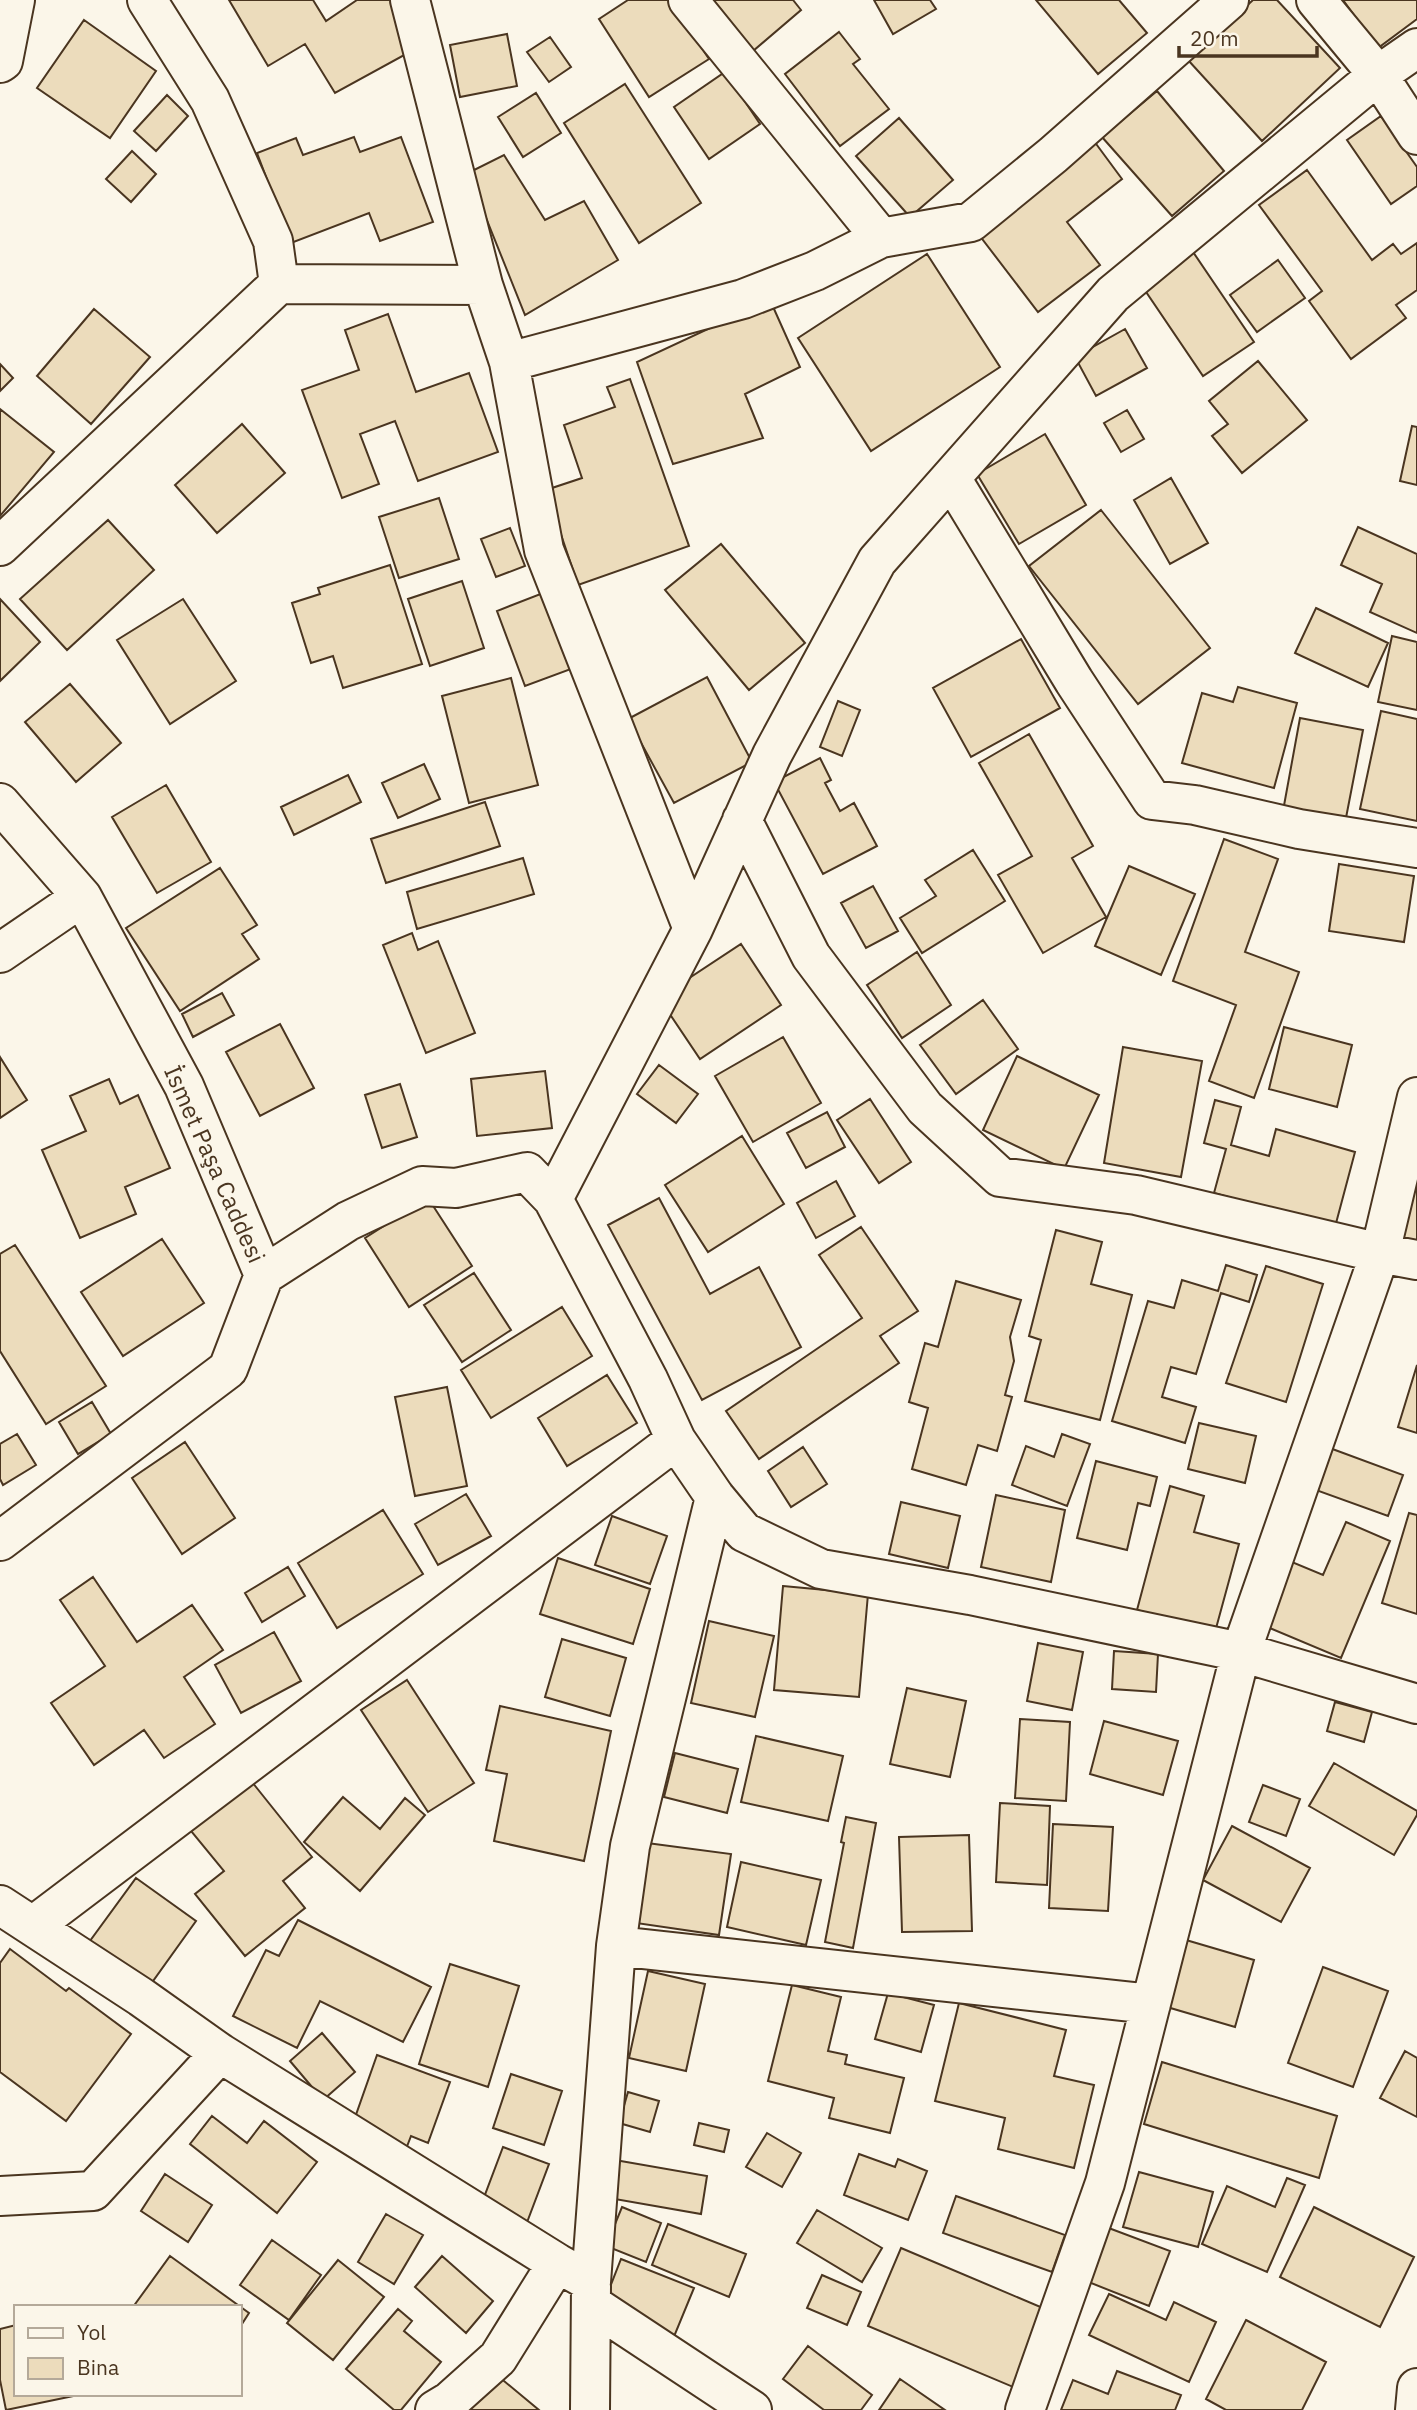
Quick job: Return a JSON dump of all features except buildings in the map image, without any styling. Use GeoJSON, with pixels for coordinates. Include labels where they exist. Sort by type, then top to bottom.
{"type":"FeatureCollection","features":[{"type":"Feature","properties":{"kind":"street"},"geometry":{"type":"LineString","coordinates":[[0,63],[3,61],[15,0]]}},
{"type":"Feature","properties":{"kind":"street"},"geometry":{"type":"LineString","coordinates":[[147,0],[210,100],[273,241],[279,284]]}},
{"type":"Feature","properties":{"kind":"street"},"geometry":{"type":"LineString","coordinates":[[410,0],[483,285],[509,362],[544,550],[693,929]]}},
{"type":"Feature","properties":{"kind":"street"},"geometry":{"type":"LineString","coordinates":[[688,0],[881,238]]}},
{"type":"Feature","properties":{"kind":"street"},"geometry":{"type":"LineString","coordinates":[[509,362],[743,299],[815,271],[881,238],[971,222],[1229,0]]}},
{"type":"Feature","properties":{"kind":"street"},"geometry":{"type":"LineString","coordinates":[[1315,0],[1378,75],[1417,135]]}},
{"type":"Feature","properties":{"kind":"street"},"geometry":{"type":"LineString","coordinates":[[553,1199],[693,929],[772,755],[877,561],[1113,294],[1378,75],[1417,48]]}},
{"type":"Feature","properties":{"kind":"street"},"geometry":{"type":"LineString","coordinates":[[0,546],[279,284],[483,285]]}},
{"type":"Feature","properties":{"kind":"street"},"geometry":{"type":"LineString","coordinates":[[951,478],[1074,681],[1152,800],[1195,805],[1298,829],[1417,848]]}},
{"type":"Feature","properties":{"kind":"street","name":"İsmet Paşa Caddesi"},"geometry":{"type":"LineString","coordinates":[[0,803],[82,897],[184,1086],[264,1275],[228,1369],[0,1541]]}},
{"type":"Feature","properties":{"kind":"street"},"geometry":{"type":"LineString","coordinates":[[742,820],[811,956],[925,1108],[1000,1177],[1136,1195],[1380,1254],[1417,1260]]}},
{"type":"Feature","properties":{"kind":"street"},"geometry":{"type":"LineString","coordinates":[[0,953],[82,897]]}},
{"type":"Feature","properties":{"kind":"street"},"geometry":{"type":"LineString","coordinates":[[1025,2410],[1105,2183],[1241,1652],[1380,1254],[1417,1097]]}},
{"type":"Feature","properties":{"kind":"street"},"geometry":{"type":"LineString","coordinates":[[264,1275],[348,1221],[422,1186],[456,1188],[527,1172],[553,1199],[648,1379],[676,1440],[715,1497],[744,1532],[821,1569],[970,1595],[1241,1652],[1417,1704]]}},
{"type":"Feature","properties":{"kind":"street"},"geometry":{"type":"LineString","coordinates":[[33,1926],[676,1440]]}},
{"type":"Feature","properties":{"kind":"street"},"geometry":{"type":"LineString","coordinates":[[590,2410],[592,2294],[616,1946],[629,1846],[715,1497]]}},
{"type":"Feature","properties":{"kind":"street"},"geometry":{"type":"LineString","coordinates":[[0,1905],[220,2053],[557,2263],[592,2294],[752,2410]]}},
{"type":"Feature","properties":{"kind":"street"},"geometry":{"type":"LineString","coordinates":[[616,1946],[1151,2004]]}},
{"type":"Feature","properties":{"kind":"street"},"geometry":{"type":"LineString","coordinates":[[0,2196],[93,2192],[220,2053]]}},
{"type":"Feature","properties":{"kind":"street"},"geometry":{"type":"LineString","coordinates":[[435,2410],[450,2401],[498,2358],[557,2263]]}},
{"type":"Feature","properties":{"kind":"street"},"geometry":{"type":"LineString","coordinates":[[1415,2410],[1417,2388]]}}]}
